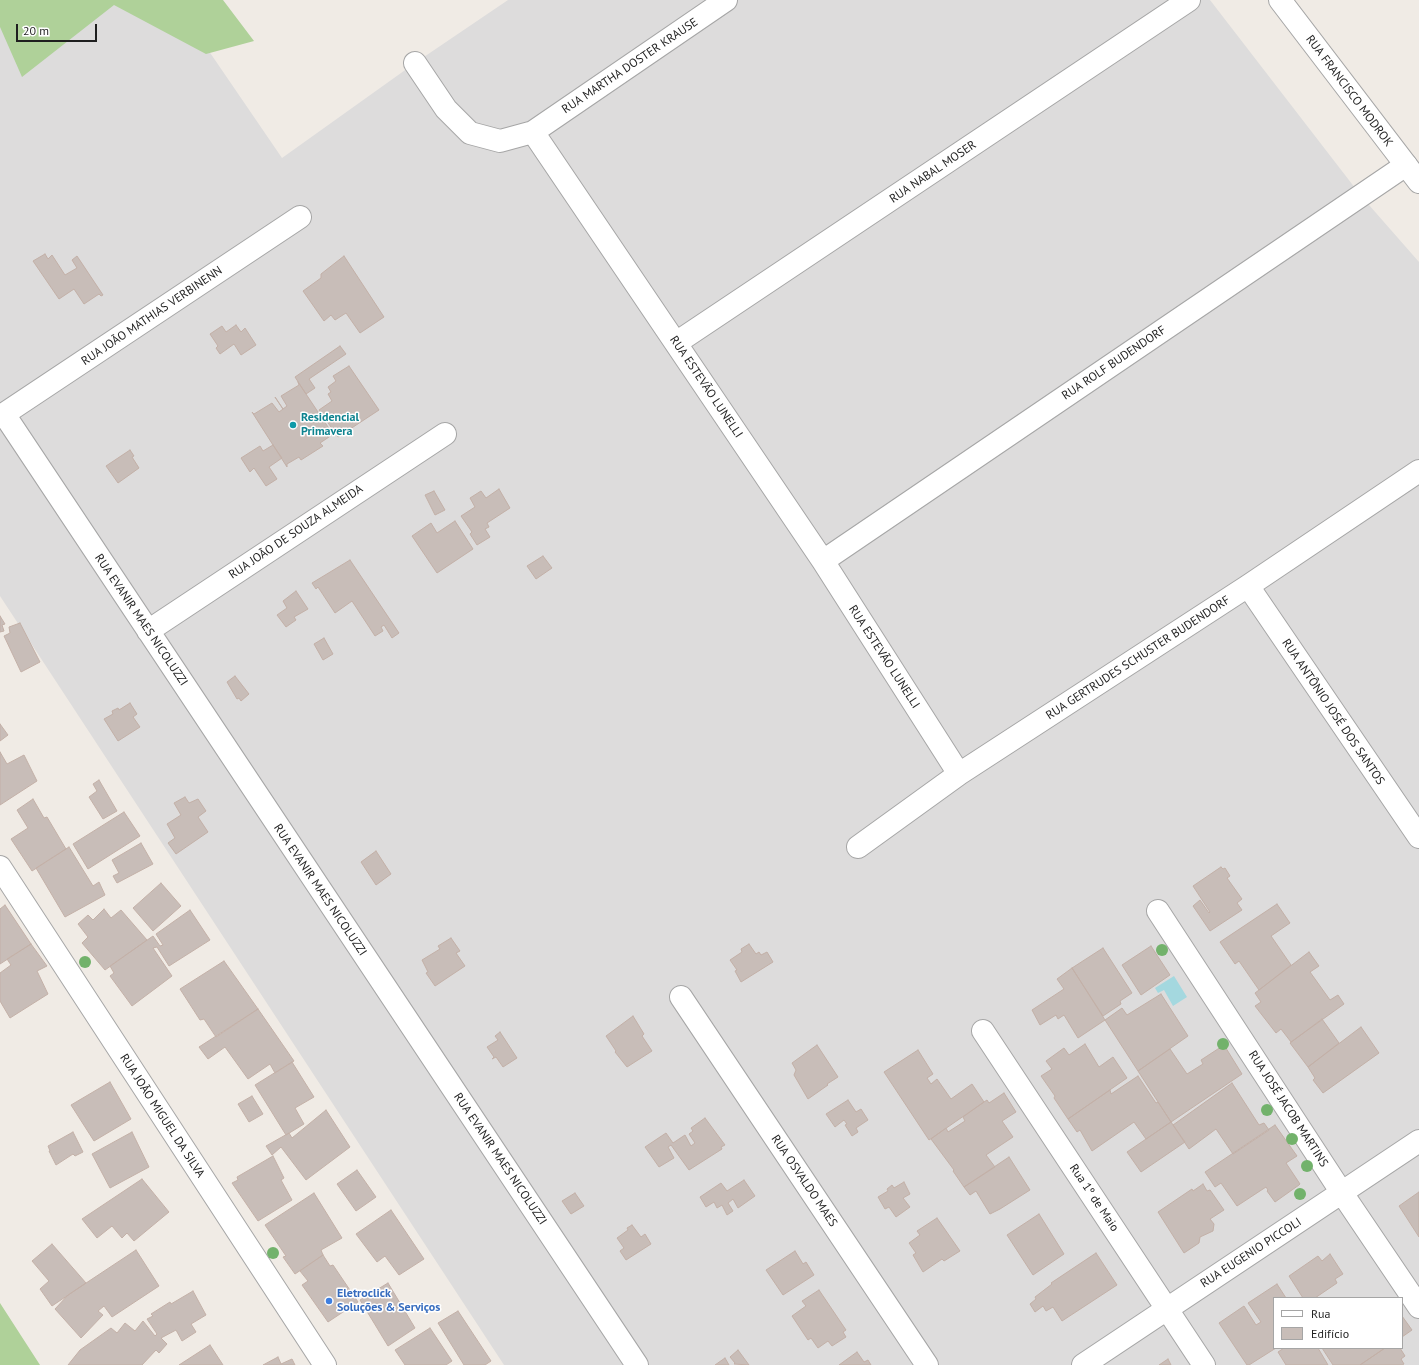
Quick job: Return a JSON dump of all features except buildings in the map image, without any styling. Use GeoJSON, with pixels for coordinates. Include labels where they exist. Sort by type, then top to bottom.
{"type":"FeatureCollection","features":[{"type":"Feature","properties":{"kind":"street","name":"RUA MARTHA DOSTER KRAUSE"},"geometry":{"type":"LineString","coordinates":[[533,132],[726,0]]}},
{"type":"Feature","properties":{"kind":"street","name":"RUA NABAL MOSER"},"geometry":{"type":"LineString","coordinates":[[676,343],[1189,0]]}},
{"type":"Feature","properties":{"kind":"street","name":"RUA FRANCISCO MODROK"},"geometry":{"type":"LineString","coordinates":[[1280,0],[1419,182]]}},
{"type":"Feature","properties":{"kind":"street"},"geometry":{"type":"LineString","coordinates":[[415,63],[446,109],[470,133],[500,141],[533,132]]}},
{"type":"Feature","properties":{"kind":"street","name":"RUA ESTEVÃO LUNELLI"},"geometry":{"type":"LineString","coordinates":[[533,132],[823,561],[959,774]]}},
{"type":"Feature","properties":{"kind":"street","name":"RUA ROLF BUDENDORF"},"geometry":{"type":"LineString","coordinates":[[823,561],[1406,165]]}},
{"type":"Feature","properties":{"kind":"street","name":"RUA JOÃO MATHIAS VERBINENN"},"geometry":{"type":"LineString","coordinates":[[4,414],[300,217]]}},
{"type":"Feature","properties":{"kind":"street","name":"RUA EVANIR MAES NICOLUZZI"},"geometry":{"type":"LineString","coordinates":[[4,414],[637,1365]]}},
{"type":"Feature","properties":{"kind":"street","name":"RUA JOÃO DE SOUZA ALMEIDA"},"geometry":{"type":"LineString","coordinates":[[148,631],[445,434]]}},
{"type":"Feature","properties":{"kind":"street","name":"RUA GERTRUDES SCHUSTER BUDENDORF"},"geometry":{"type":"LineString","coordinates":[[858,848],[959,774],[1248,586],[1419,471]]}},
{"type":"Feature","properties":{"kind":"street","name":"RUA ANTÔNIO JOSÉ DOS SANTOS"},"geometry":{"type":"LineString","coordinates":[[1248,586],[1418,834]]}},
{"type":"Feature","properties":{"kind":"street","name":"RUA JOÃO MIGUEL DA SILVA"},"geometry":{"type":"LineString","coordinates":[[0,867],[325,1365]]}},
{"type":"Feature","properties":{"kind":"street","name":"RUA JOSÉ JACOB MARTINS"},"geometry":{"type":"LineString","coordinates":[[1158,911],[1342,1193],[1419,1307]]}},
{"type":"Feature","properties":{"kind":"street","name":"RUA OSVALDO MAES"},"geometry":{"type":"LineString","coordinates":[[681,997],[927,1365]]}},
{"type":"Feature","properties":{"kind":"street","name":"Rua 1º de Maio"},"geometry":{"type":"LineString","coordinates":[[983,1031],[1204,1365]]}},
{"type":"Feature","properties":{"kind":"street","name":"RUA EUGENIO PICCOLI"},"geometry":{"type":"LineString","coordinates":[[1083,1365],[1166,1308],[1419,1141]]}},
{"type":"Feature","properties":{"kind":"shaded area"},"geometry":{"type":"Polygon","coordinates":[[[0,0],[174,0],[282,158],[415,63],[508,0],[1210,0],[1362,197],[1419,262],[1419,1365],[504,1365],[0,596],[0,0]]]}},
{"type":"Feature","properties":{"kind":"green space"},"geometry":{"type":"Polygon","coordinates":[[[0,0],[223,0],[254,41],[206,54],[114,5],[22,77],[0,27],[0,0]]]}},
{"type":"Feature","properties":{"kind":"green space"},"geometry":{"type":"Polygon","coordinates":[[[0,1303],[40,1365],[0,1365],[0,1303]]]}},
{"type":"Feature","properties":{"kind":"water"},"geometry":{"type":"Polygon","coordinates":[[[1174,976],[1187,997],[1173,1006],[1164,990],[1158,993],[1155,988],[1174,976]]]}},
{"type":"Feature","properties":{"kind":"place","name":"Residencial Primavera"},"geometry":{"type":"Point","coordinates":[293,425]}},
{"type":"Feature","properties":{"kind":"place","name":"Eletroclick Soluções & Serviços"},"geometry":{"type":"Point","coordinates":[329,1301]}}]}
